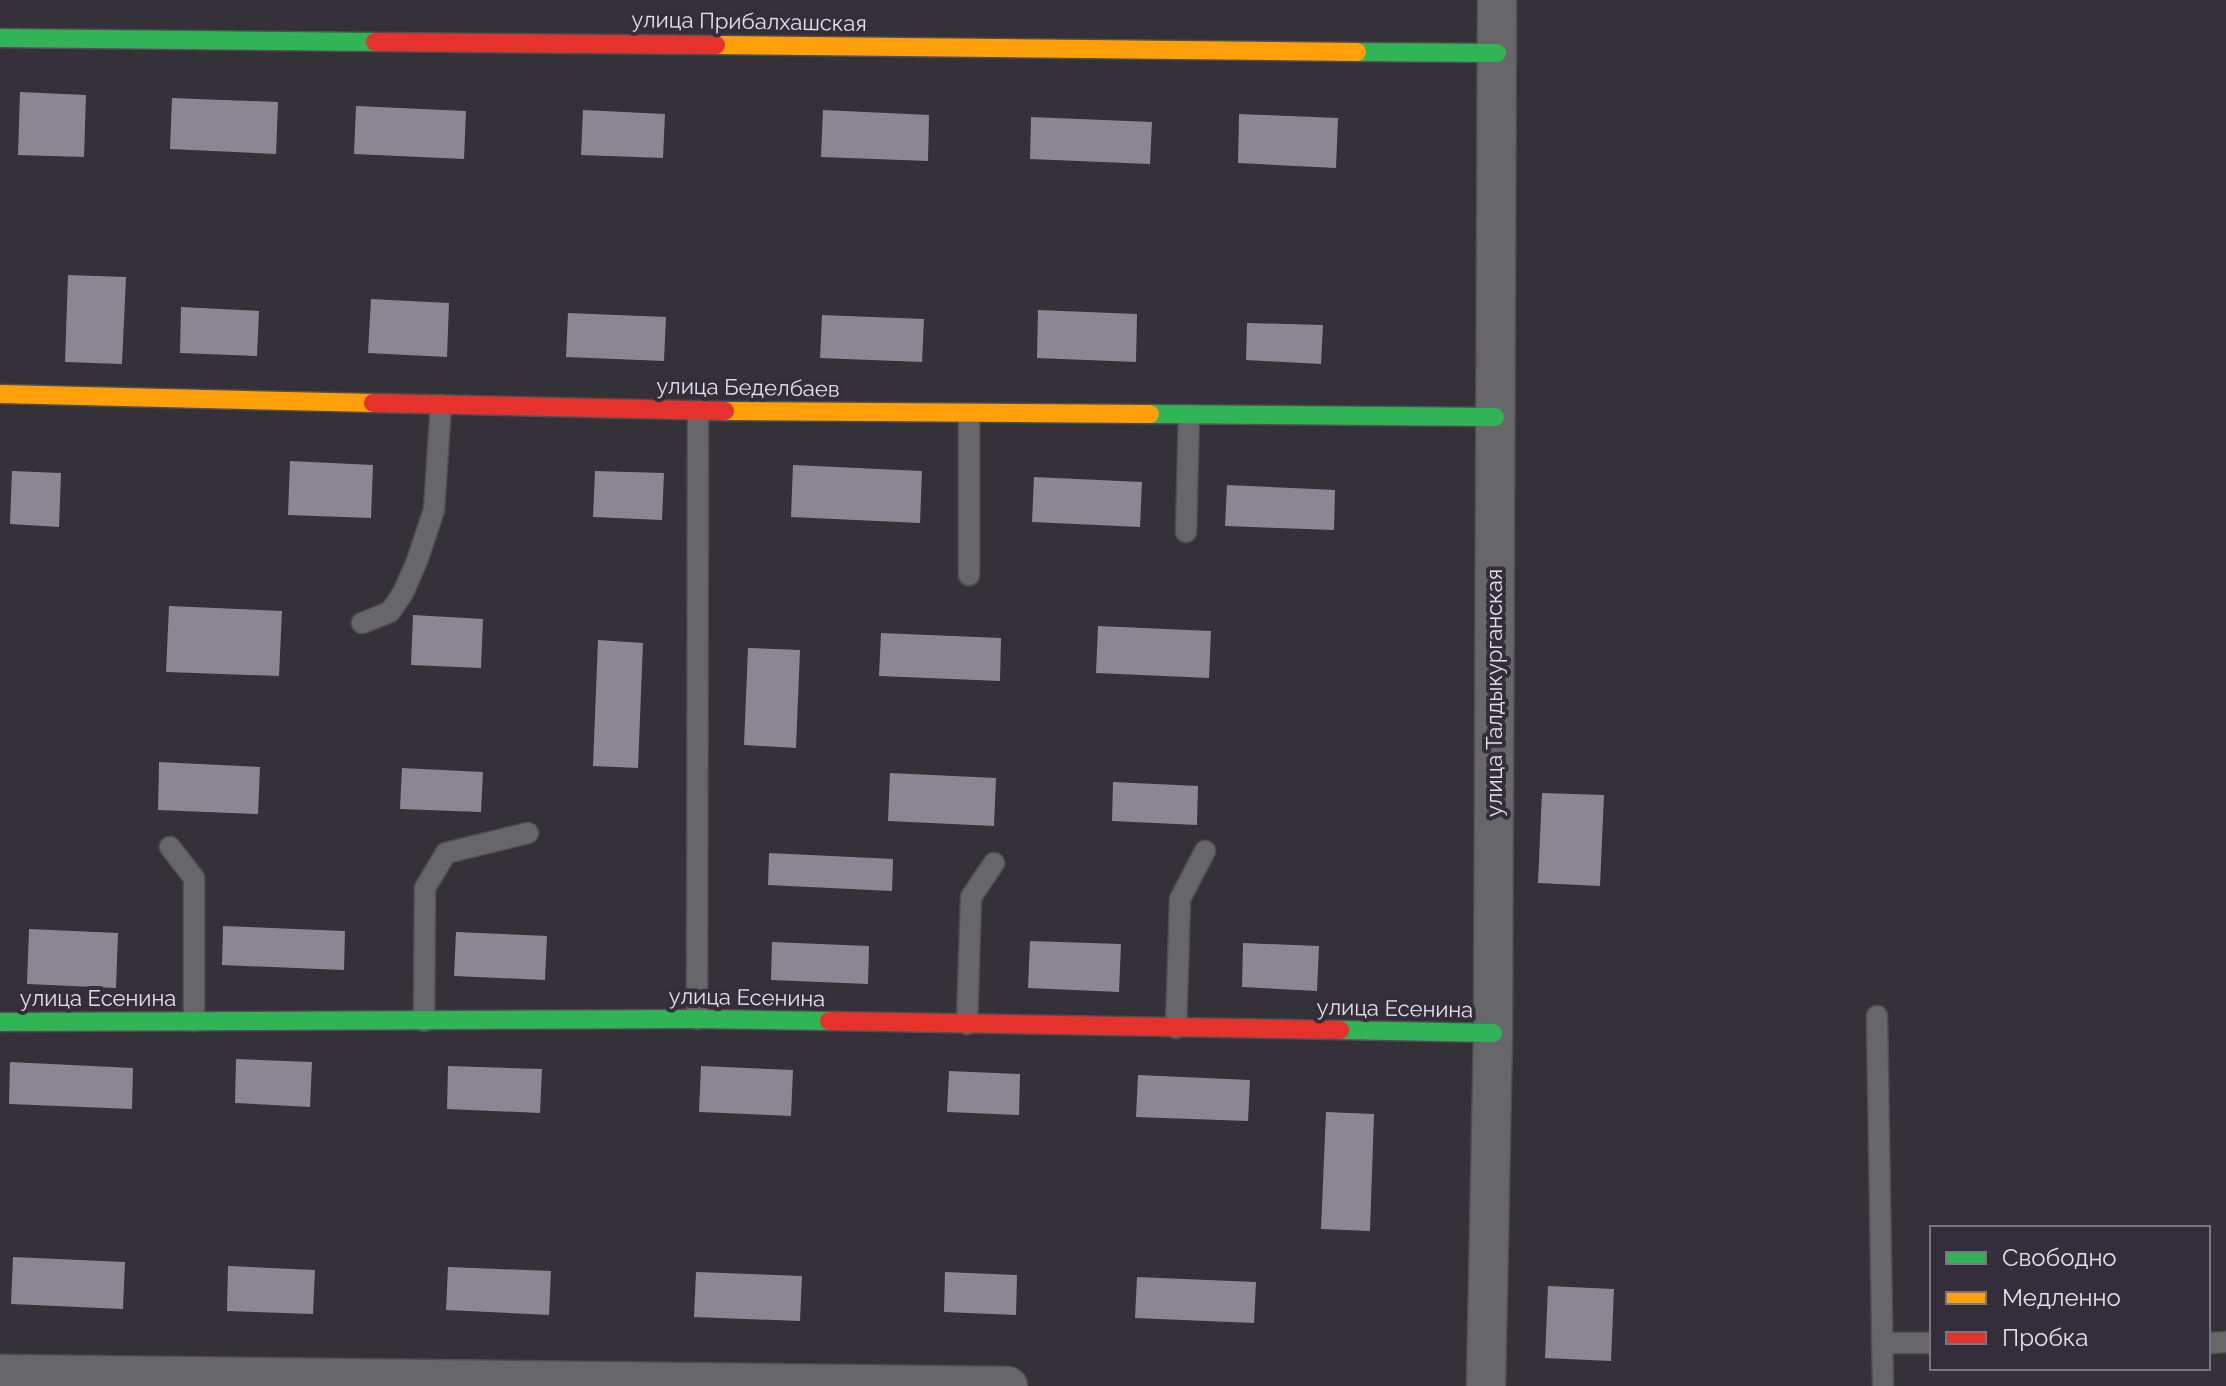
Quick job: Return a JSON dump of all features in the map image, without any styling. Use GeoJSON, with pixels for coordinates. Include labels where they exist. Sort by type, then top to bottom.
{"type":"FeatureCollection","features":[{"type":"Feature","properties":{"kind":"street","name":"улица Талдыкурганская"},"geometry":{"type":"LineString","coordinates":[[1486,1386],[1493,1033],[1497,0]]}},
{"type":"Feature","properties":{"kind":"street","name":"улица Прибалхашская"},"geometry":{"type":"LineString","coordinates":[[0,38],[1497,53]]}},
{"type":"Feature","properties":{"kind":"street","name":"улица Беделбаев"},"geometry":{"type":"LineString","coordinates":[[0,394],[698,411],[1495,417]]}},
{"type":"Feature","properties":{"kind":"street","name":"улица Есенина"},"geometry":{"type":"LineString","coordinates":[[0,1022],[697,1019],[1493,1033]]}},
{"type":"Feature","properties":{"kind":"street"},"geometry":{"type":"LineString","coordinates":[[0,1374],[1008,1386]]}},
{"type":"Feature","properties":{"kind":"lane"},"geometry":{"type":"LineString","coordinates":[[362,623],[390,612],[403,593],[417,561],[434,510],[441,405]]}},
{"type":"Feature","properties":{"kind":"lane"},"geometry":{"type":"LineString","coordinates":[[697,1019],[698,411]]}},
{"type":"Feature","properties":{"kind":"lane"},"geometry":{"type":"LineString","coordinates":[[969,414],[969,575]]}},
{"type":"Feature","properties":{"kind":"lane"},"geometry":{"type":"LineString","coordinates":[[1186,532],[1189,415]]}},
{"type":"Feature","properties":{"kind":"lane"},"geometry":{"type":"LineString","coordinates":[[424,1021],[425,888],[446,853],[528,833]]}},
{"type":"Feature","properties":{"kind":"lane"},"geometry":{"type":"LineString","coordinates":[[170,847],[194,878],[194,1021]]}},
{"type":"Feature","properties":{"kind":"lane"},"geometry":{"type":"LineString","coordinates":[[1176,1028],[1180,899],[1205,851]]}},
{"type":"Feature","properties":{"kind":"lane"},"geometry":{"type":"LineString","coordinates":[[967,1024],[971,897],[994,863]]}},
{"type":"Feature","properties":{"kind":"lane"},"geometry":{"type":"LineString","coordinates":[[1877,1016],[1883,1386]]}},
{"type":"Feature","properties":{"kind":"lane"},"geometry":{"type":"LineString","coordinates":[[1882,1343],[1930,1343]]}},
{"type":"Feature","properties":{"kind":"building"},"geometry":{"type":"Polygon","coordinates":[[[20,92],[86,95],[84,157],[18,155],[20,92]]]}},
{"type":"Feature","properties":{"kind":"building"},"geometry":{"type":"Polygon","coordinates":[[[172,98],[278,102],[276,154],[170,149],[172,98]]]}},
{"type":"Feature","properties":{"kind":"building"},"geometry":{"type":"Polygon","coordinates":[[[356,106],[466,111],[464,159],[354,154],[356,106]]]}},
{"type":"Feature","properties":{"kind":"building"},"geometry":{"type":"Polygon","coordinates":[[[583,110],[665,114],[663,158],[581,155],[583,110]]]}},
{"type":"Feature","properties":{"kind":"building"},"geometry":{"type":"Polygon","coordinates":[[[823,110],[929,115],[928,161],[821,157],[823,110]]]}},
{"type":"Feature","properties":{"kind":"building"},"geometry":{"type":"Polygon","coordinates":[[[1239,114],[1338,118],[1336,168],[1238,163],[1239,114]]]}},
{"type":"Feature","properties":{"kind":"building"},"geometry":{"type":"Polygon","coordinates":[[[1031,117],[1152,122],[1150,164],[1030,159],[1031,117]]]}},
{"type":"Feature","properties":{"kind":"building"},"geometry":{"type":"Polygon","coordinates":[[[68,275],[126,277],[122,364],[65,362],[68,275]]]}},
{"type":"Feature","properties":{"kind":"building"},"geometry":{"type":"Polygon","coordinates":[[[371,299],[449,303],[447,357],[368,353],[371,299]]]}},
{"type":"Feature","properties":{"kind":"building"},"geometry":{"type":"Polygon","coordinates":[[[181,307],[259,311],[257,356],[180,353],[181,307]]]}},
{"type":"Feature","properties":{"kind":"building"},"geometry":{"type":"Polygon","coordinates":[[[1038,310],[1137,314],[1136,362],[1037,358],[1038,310]]]}},
{"type":"Feature","properties":{"kind":"building"},"geometry":{"type":"Polygon","coordinates":[[[568,313],[666,317],[664,361],[566,357],[568,313]]]}},
{"type":"Feature","properties":{"kind":"building"},"geometry":{"type":"Polygon","coordinates":[[[822,315],[924,319],[922,362],[820,358],[822,315]]]}},
{"type":"Feature","properties":{"kind":"building"},"geometry":{"type":"Polygon","coordinates":[[[1247,323],[1323,325],[1321,364],[1246,360],[1247,323]]]}},
{"type":"Feature","properties":{"kind":"building"},"geometry":{"type":"Polygon","coordinates":[[[290,461],[373,465],[371,518],[288,515],[290,461]]]}},
{"type":"Feature","properties":{"kind":"building"},"geometry":{"type":"Polygon","coordinates":[[[793,465],[922,471],[920,523],[791,517],[793,465]]]}},
{"type":"Feature","properties":{"kind":"building"},"geometry":{"type":"Polygon","coordinates":[[[12,471],[61,473],[59,527],[10,524],[12,471]]]}},
{"type":"Feature","properties":{"kind":"building"},"geometry":{"type":"Polygon","coordinates":[[[595,471],[664,473],[662,520],[593,517],[595,471]]]}},
{"type":"Feature","properties":{"kind":"building"},"geometry":{"type":"Polygon","coordinates":[[[1034,477],[1142,482],[1140,527],[1032,522],[1034,477]]]}},
{"type":"Feature","properties":{"kind":"building"},"geometry":{"type":"Polygon","coordinates":[[[1227,485],[1335,490],[1334,530],[1225,526],[1227,485]]]}},
{"type":"Feature","properties":{"kind":"building"},"geometry":{"type":"Polygon","coordinates":[[[169,606],[282,611],[279,676],[166,672],[169,606]]]}},
{"type":"Feature","properties":{"kind":"building"},"geometry":{"type":"Polygon","coordinates":[[[413,615],[483,619],[481,668],[411,665],[413,615]]]}},
{"type":"Feature","properties":{"kind":"building"},"geometry":{"type":"Polygon","coordinates":[[[1098,626],[1211,631],[1209,678],[1096,673],[1098,626]]]}},
{"type":"Feature","properties":{"kind":"building"},"geometry":{"type":"Polygon","coordinates":[[[881,633],[1001,638],[1000,681],[879,676],[881,633]]]}},
{"type":"Feature","properties":{"kind":"building"},"geometry":{"type":"Polygon","coordinates":[[[598,640],[643,643],[638,768],[593,766],[598,640]]]}},
{"type":"Feature","properties":{"kind":"building"},"geometry":{"type":"Polygon","coordinates":[[[748,648],[800,650],[796,748],[744,745],[748,648]]]}},
{"type":"Feature","properties":{"kind":"building"},"geometry":{"type":"Polygon","coordinates":[[[159,762],[260,767],[258,814],[158,810],[159,762]]]}},
{"type":"Feature","properties":{"kind":"building"},"geometry":{"type":"Polygon","coordinates":[[[402,768],[483,772],[481,812],[400,809],[402,768]]]}},
{"type":"Feature","properties":{"kind":"building"},"geometry":{"type":"Polygon","coordinates":[[[890,773],[996,778],[994,826],[888,821],[890,773]]]}},
{"type":"Feature","properties":{"kind":"building"},"geometry":{"type":"Polygon","coordinates":[[[1113,782],[1198,786],[1197,825],[1112,821],[1113,782]]]}},
{"type":"Feature","properties":{"kind":"building"},"geometry":{"type":"Polygon","coordinates":[[[1542,793],[1604,795],[1600,886],[1538,883],[1542,793]]]}},
{"type":"Feature","properties":{"kind":"building"},"geometry":{"type":"Polygon","coordinates":[[[769,853],[893,859],[892,891],[768,885],[769,853]]]}},
{"type":"Feature","properties":{"kind":"building"},"geometry":{"type":"Polygon","coordinates":[[[223,926],[345,931],[344,970],[222,965],[223,926]]]}},
{"type":"Feature","properties":{"kind":"building"},"geometry":{"type":"Polygon","coordinates":[[[29,929],[118,933],[116,988],[27,984],[29,929]]]}},
{"type":"Feature","properties":{"kind":"building"},"geometry":{"type":"Polygon","coordinates":[[[456,932],[547,936],[545,980],[454,976],[456,932]]]}},
{"type":"Feature","properties":{"kind":"building"},"geometry":{"type":"Polygon","coordinates":[[[1030,941],[1121,944],[1119,992],[1028,988],[1030,941]]]}},
{"type":"Feature","properties":{"kind":"building"},"geometry":{"type":"Polygon","coordinates":[[[772,942],[869,946],[868,984],[771,980],[772,942]]]}},
{"type":"Feature","properties":{"kind":"building"},"geometry":{"type":"Polygon","coordinates":[[[1243,943],[1319,946],[1317,991],[1242,987],[1243,943]]]}},
{"type":"Feature","properties":{"kind":"building"},"geometry":{"type":"Polygon","coordinates":[[[236,1059],[312,1062],[310,1107],[235,1103],[236,1059]]]}},
{"type":"Feature","properties":{"kind":"building"},"geometry":{"type":"Polygon","coordinates":[[[10,1062],[133,1068],[132,1109],[9,1104],[10,1062]]]}},
{"type":"Feature","properties":{"kind":"building"},"geometry":{"type":"Polygon","coordinates":[[[448,1066],[542,1069],[540,1113],[447,1109],[448,1066]]]}},
{"type":"Feature","properties":{"kind":"building"},"geometry":{"type":"Polygon","coordinates":[[[701,1066],[793,1070],[791,1116],[699,1112],[701,1066]]]}},
{"type":"Feature","properties":{"kind":"building"},"geometry":{"type":"Polygon","coordinates":[[[949,1071],[1020,1074],[1019,1115],[947,1112],[949,1071]]]}},
{"type":"Feature","properties":{"kind":"building"},"geometry":{"type":"Polygon","coordinates":[[[1138,1075],[1250,1080],[1248,1121],[1136,1117],[1138,1075]]]}},
{"type":"Feature","properties":{"kind":"building"},"geometry":{"type":"Polygon","coordinates":[[[1326,1112],[1374,1114],[1370,1231],[1321,1229],[1326,1112]]]}},
{"type":"Feature","properties":{"kind":"building"},"geometry":{"type":"Polygon","coordinates":[[[13,1257],[125,1262],[123,1309],[11,1304],[13,1257]]]}},
{"type":"Feature","properties":{"kind":"building"},"geometry":{"type":"Polygon","coordinates":[[[228,1266],[315,1270],[313,1314],[227,1311],[228,1266]]]}},
{"type":"Feature","properties":{"kind":"building"},"geometry":{"type":"Polygon","coordinates":[[[448,1267],[551,1271],[549,1315],[446,1310],[448,1267]]]}},
{"type":"Feature","properties":{"kind":"building"},"geometry":{"type":"Polygon","coordinates":[[[696,1272],[802,1276],[800,1321],[694,1317],[696,1272]]]}},
{"type":"Feature","properties":{"kind":"building"},"geometry":{"type":"Polygon","coordinates":[[[945,1272],[1017,1275],[1016,1315],[944,1312],[945,1272]]]}},
{"type":"Feature","properties":{"kind":"building"},"geometry":{"type":"Polygon","coordinates":[[[1137,1277],[1256,1282],[1254,1323],[1135,1318],[1137,1277]]]}},
{"type":"Feature","properties":{"kind":"building"},"geometry":{"type":"Polygon","coordinates":[[[1548,1286],[1614,1289],[1611,1361],[1545,1358],[1548,1286]]]}},
{"type":"Feature","properties":{"kind":"traffic: fast"},"geometry":{"type":"LineString","coordinates":[[0,38],[375,42]]}},
{"type":"Feature","properties":{"kind":"traffic: fast"},"geometry":{"type":"LineString","coordinates":[[1357,52],[1497,53]]}},
{"type":"Feature","properties":{"kind":"traffic: fast"},"geometry":{"type":"LineString","coordinates":[[1150,414],[1495,417]]}},
{"type":"Feature","properties":{"kind":"traffic: fast"},"geometry":{"type":"LineString","coordinates":[[0,1022],[829,1021]]}},
{"type":"Feature","properties":{"kind":"traffic: fast"},"geometry":{"type":"LineString","coordinates":[[1340,1030],[1493,1033]]}},
{"type":"Feature","properties":{"kind":"traffic: slow"},"geometry":{"type":"LineString","coordinates":[[716,45],[1357,52]]}},
{"type":"Feature","properties":{"kind":"traffic: slow"},"geometry":{"type":"LineString","coordinates":[[0,394],[373,403]]}},
{"type":"Feature","properties":{"kind":"traffic: slow"},"geometry":{"type":"LineString","coordinates":[[725,411],[1150,414]]}},
{"type":"Feature","properties":{"kind":"traffic: jam"},"geometry":{"type":"LineString","coordinates":[[375,42],[716,45]]}},
{"type":"Feature","properties":{"kind":"traffic: jam"},"geometry":{"type":"LineString","coordinates":[[373,403],[725,411]]}},
{"type":"Feature","properties":{"kind":"traffic: jam"},"geometry":{"type":"LineString","coordinates":[[829,1021],[1340,1030]]}}]}
